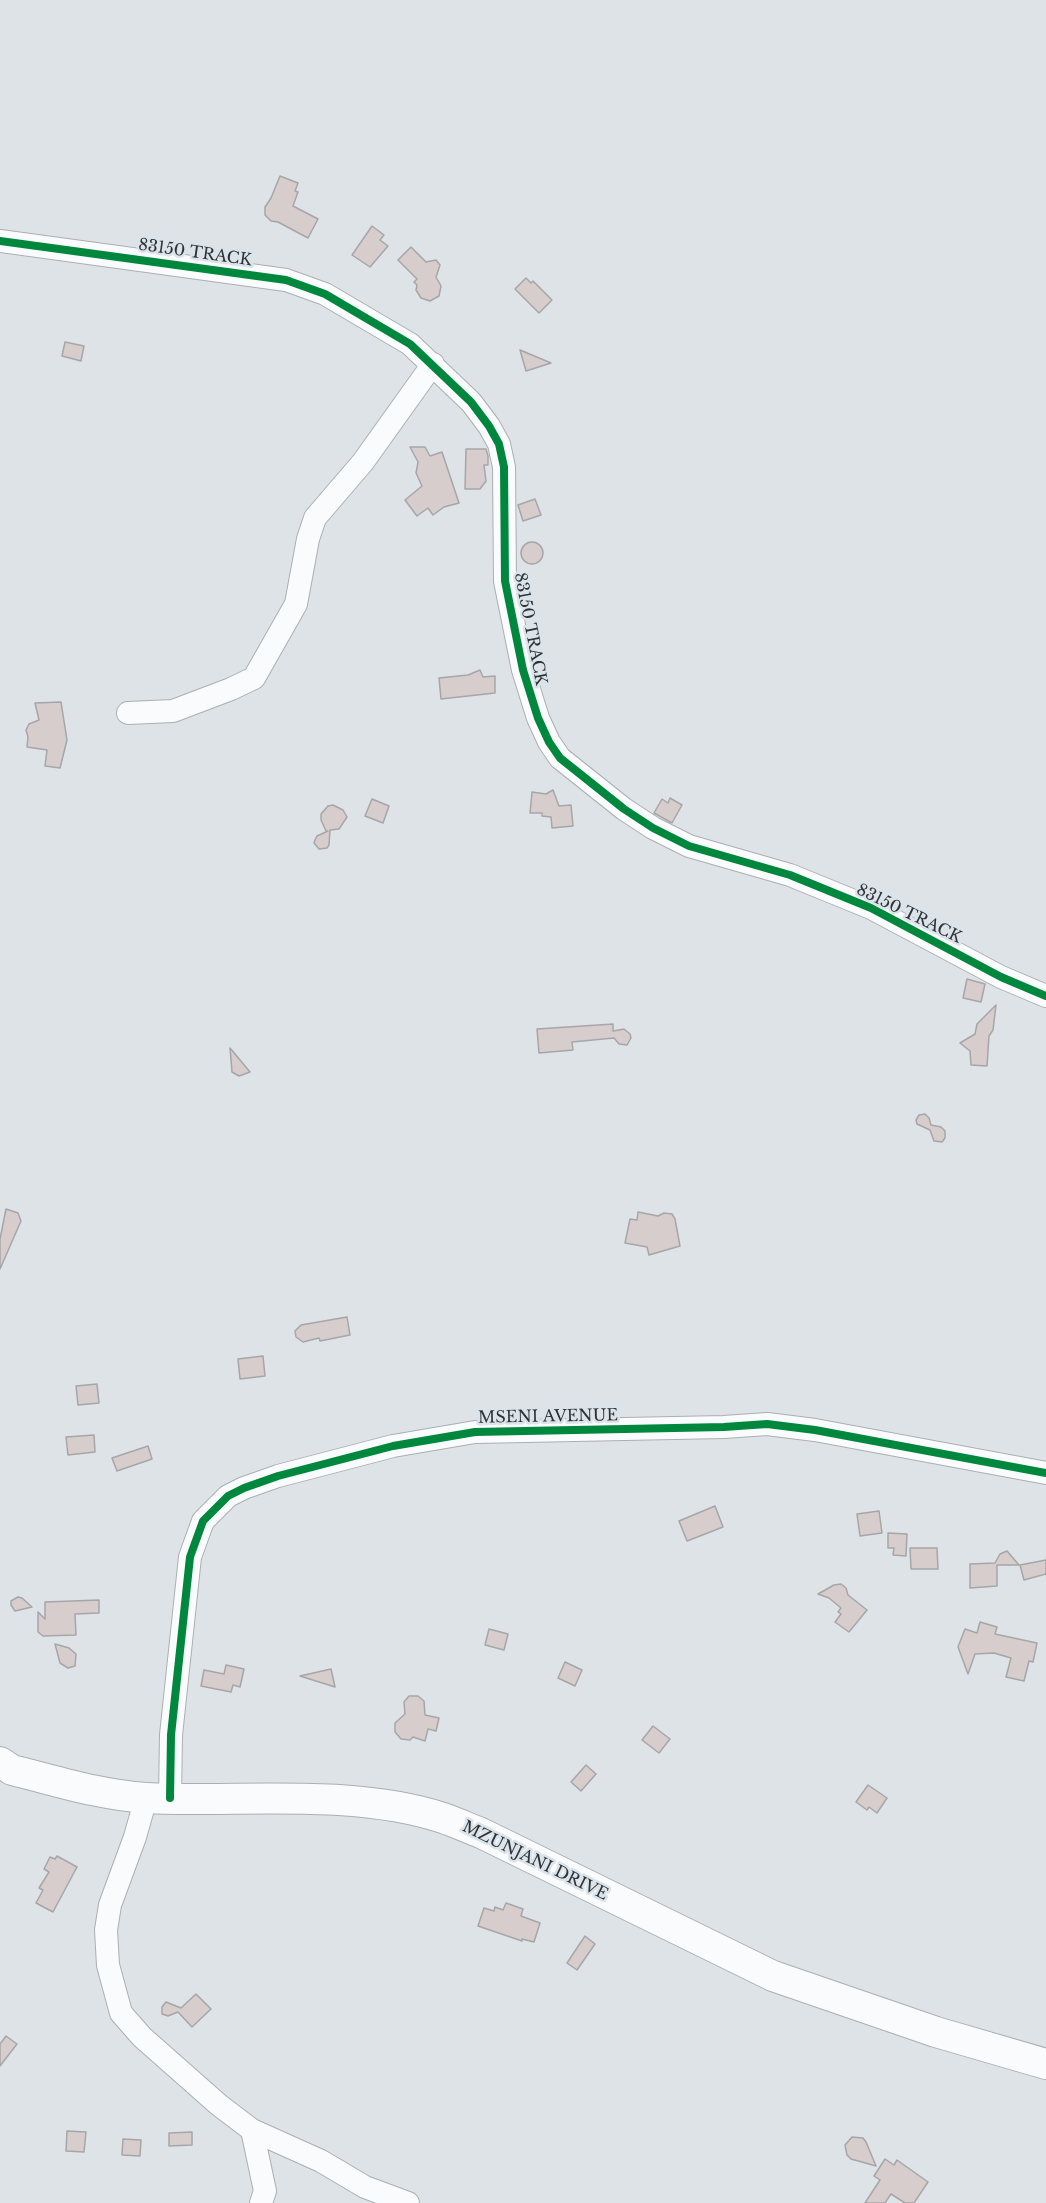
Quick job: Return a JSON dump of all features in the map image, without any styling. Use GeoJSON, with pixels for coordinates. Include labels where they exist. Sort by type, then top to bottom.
{"type":"FeatureCollection","features":[{"type":"Feature","properties":{"kind":"main road","name":"MZUNJANI DRIVE"},"geometry":{"type":"LineString","coordinates":[[0,1762],[12,1770],[100,1793],[158,1798],[295,1799],[372,1804],[442,1818],[481,1833],[773,1976],[936,2032],[1046,2064]]}},
{"type":"Feature","properties":{"kind":"street","name":"83150 TRACK"},"geometry":{"type":"LineString","coordinates":[[0,241],[286,280],[325,294],[410,344],[471,402],[499,444],[504,467],[504,581],[528,690],[549,742],[560,758],[624,809],[653,828],[689,846],[790,875],[872,908],[1001,977],[1046,996]]}},
{"type":"Feature","properties":{"kind":"street"},"geometry":{"type":"LineString","coordinates":[[128,713],[173,711],[254,678],[296,604],[308,539],[315,518],[363,462],[433,364]]}},
{"type":"Feature","properties":{"kind":"street","name":"MSENI AVENUE"},"geometry":{"type":"LineString","coordinates":[[408,2203],[365,2187],[321,2161],[252,2130],[219,2105],[142,2037],[121,2013],[108,1965],[106,1930],[110,1905],[135,1837],[158,1798],[171,1735],[190,1557],[203,1521],[215,1507],[228,1496],[244,1488],[278,1476],[393,1446],[475,1432],[724,1427],[767,1424],[815,1430],[1046,1473]]}},
{"type":"Feature","properties":{"kind":"street"},"geometry":{"type":"LineString","coordinates":[[252,2130],[265,2191],[261,2203]]}},
{"type":"Feature","properties":{"kind":"building"},"geometry":{"type":"Polygon","coordinates":[[[280,176],[298,183],[295,191],[298,192],[293,206],[318,219],[308,238],[278,222],[271,221],[265,215],[265,207],[280,176]]]}},
{"type":"Feature","properties":{"kind":"building"},"geometry":{"type":"Polygon","coordinates":[[[372,226],[384,235],[380,240],[388,246],[370,267],[352,255],[372,226]]]}},
{"type":"Feature","properties":{"kind":"building"},"geometry":{"type":"Polygon","coordinates":[[[411,247],[426,262],[436,260],[440,265],[436,277],[441,286],[439,296],[430,301],[421,298],[414,282],[417,279],[398,260],[411,247]]]}},
{"type":"Feature","properties":{"kind":"building"},"geometry":{"type":"Polygon","coordinates":[[[526,278],[531,283],[533,281],[552,300],[539,313],[515,289],[526,278]]]}},
{"type":"Feature","properties":{"kind":"building"},"geometry":{"type":"Polygon","coordinates":[[[65,342],[84,346],[81,361],[62,356],[65,342]]]}},
{"type":"Feature","properties":{"kind":"building"},"geometry":{"type":"Polygon","coordinates":[[[520,350],[551,363],[526,371],[520,350]]]}},
{"type":"Feature","properties":{"kind":"building"},"geometry":{"type":"Polygon","coordinates":[[[410,447],[425,447],[430,456],[442,452],[459,503],[444,507],[433,515],[428,508],[417,516],[405,500],[422,486],[416,473],[418,462],[410,447]]]}},
{"type":"Feature","properties":{"kind":"building"},"geometry":{"type":"Polygon","coordinates":[[[466,449],[486,449],[488,465],[484,465],[486,481],[480,489],[465,489],[466,449]]]}},
{"type":"Feature","properties":{"kind":"building"},"geometry":{"type":"Polygon","coordinates":[[[535,499],[541,515],[523,521],[518,505],[535,499]]]}},
{"type":"Feature","properties":{"kind":"building"},"geometry":{"type":"Polygon","coordinates":[[[532,542],[540,545],[543,553],[540,561],[532,564],[524,561],[521,553],[524,545],[532,542]]]}},
{"type":"Feature","properties":{"kind":"building"},"geometry":{"type":"Polygon","coordinates":[[[480,670],[483,677],[495,676],[495,693],[441,699],[439,678],[468,675],[480,670]]]}},
{"type":"Feature","properties":{"kind":"building"},"geometry":{"type":"Polygon","coordinates":[[[61,702],[67,740],[60,768],[45,766],[47,750],[27,747],[26,730],[29,724],[39,720],[35,703],[61,702]]]}},
{"type":"Feature","properties":{"kind":"building"},"geometry":{"type":"Polygon","coordinates":[[[553,790],[559,806],[571,805],[573,826],[552,828],[551,817],[542,816],[542,813],[530,813],[532,792],[546,794],[553,790]]]}},
{"type":"Feature","properties":{"kind":"building"},"geometry":{"type":"Polygon","coordinates":[[[670,798],[682,805],[672,823],[654,813],[662,799],[668,803],[670,798]]]}},
{"type":"Feature","properties":{"kind":"building"},"geometry":{"type":"Polygon","coordinates":[[[372,799],[389,806],[383,823],[365,816],[372,799]]]}},
{"type":"Feature","properties":{"kind":"building"},"geometry":{"type":"Polygon","coordinates":[[[333,805],[343,810],[347,817],[339,829],[330,830],[327,848],[319,849],[314,843],[317,836],[328,831],[321,820],[321,814],[328,806],[333,805]]]}},
{"type":"Feature","properties":{"kind":"building"},"geometry":{"type":"Polygon","coordinates":[[[967,979],[985,984],[981,1002],[963,998],[967,979]]]}},
{"type":"Feature","properties":{"kind":"building"},"geometry":{"type":"Polygon","coordinates":[[[996,1005],[993,1030],[989,1036],[987,1066],[971,1065],[970,1051],[960,1043],[975,1034],[977,1024],[996,1005]]]}},
{"type":"Feature","properties":{"kind":"building"},"geometry":{"type":"Polygon","coordinates":[[[613,1024],[613,1031],[624,1029],[630,1034],[631,1038],[627,1045],[619,1044],[614,1038],[572,1042],[573,1050],[539,1053],[537,1029],[613,1024]]]}},
{"type":"Feature","properties":{"kind":"building"},"geometry":{"type":"Polygon","coordinates":[[[230,1048],[250,1072],[239,1076],[232,1072],[230,1048]]]}},
{"type":"Feature","properties":{"kind":"building"},"geometry":{"type":"Polygon","coordinates":[[[925,1114],[931,1125],[941,1127],[945,1131],[945,1138],[942,1142],[934,1141],[930,1130],[917,1124],[916,1120],[919,1115],[925,1114]]]}},
{"type":"Feature","properties":{"kind":"building"},"geometry":{"type":"Polygon","coordinates":[[[6,1209],[18,1213],[21,1221],[0,1269],[0,1239],[6,1209]]]}},
{"type":"Feature","properties":{"kind":"building"},"geometry":{"type":"Polygon","coordinates":[[[638,1212],[658,1216],[664,1213],[672,1214],[680,1246],[649,1255],[647,1247],[625,1243],[630,1219],[637,1220],[638,1212]]]}},
{"type":"Feature","properties":{"kind":"building"},"geometry":{"type":"Polygon","coordinates":[[[347,1317],[350,1335],[303,1342],[296,1337],[295,1331],[301,1325],[347,1317]]]}},
{"type":"Feature","properties":{"kind":"building"},"geometry":{"type":"Polygon","coordinates":[[[263,1356],[265,1376],[240,1379],[238,1359],[263,1356]]]}},
{"type":"Feature","properties":{"kind":"building"},"geometry":{"type":"Polygon","coordinates":[[[97,1384],[99,1403],[78,1405],[76,1386],[97,1384]]]}},
{"type":"Feature","properties":{"kind":"building"},"geometry":{"type":"Polygon","coordinates":[[[94,1435],[95,1452],[68,1455],[66,1437],[94,1435]]]}},
{"type":"Feature","properties":{"kind":"building"},"geometry":{"type":"Polygon","coordinates":[[[148,1446],[152,1459],[117,1471],[112,1458],[148,1446]]]}},
{"type":"Feature","properties":{"kind":"building"},"geometry":{"type":"Polygon","coordinates":[[[715,1506],[723,1527],[687,1541],[679,1521],[715,1506]]]}},
{"type":"Feature","properties":{"kind":"building"},"geometry":{"type":"Polygon","coordinates":[[[879,1511],[882,1533],[860,1536],[857,1514],[879,1511]]]}},
{"type":"Feature","properties":{"kind":"building"},"geometry":{"type":"Polygon","coordinates":[[[888,1533],[907,1534],[906,1556],[893,1555],[894,1548],[888,1548],[888,1533]]]}},
{"type":"Feature","properties":{"kind":"building"},"geometry":{"type":"Polygon","coordinates":[[[910,1548],[937,1548],[938,1569],[911,1569],[910,1548]]]}},
{"type":"Feature","properties":{"kind":"building"},"geometry":{"type":"Polygon","coordinates":[[[1007,1551],[1019,1565],[997,1565],[997,1586],[970,1588],[970,1564],[995,1563],[1000,1554],[1007,1551]]]}},
{"type":"Feature","properties":{"kind":"building"},"geometry":{"type":"Polygon","coordinates":[[[1046,1560],[1046,1574],[1024,1580],[1020,1565],[1046,1560]]]}},
{"type":"Feature","properties":{"kind":"building"},"geometry":{"type":"Polygon","coordinates":[[[841,1584],[846,1588],[848,1595],[867,1610],[849,1632],[835,1622],[841,1614],[838,1612],[841,1608],[829,1598],[818,1594],[834,1585],[841,1584]]]}},
{"type":"Feature","properties":{"kind":"building"},"geometry":{"type":"Polygon","coordinates":[[[18,1597],[32,1607],[15,1611],[11,1601],[18,1597]]]}},
{"type":"Feature","properties":{"kind":"building"},"geometry":{"type":"Polygon","coordinates":[[[99,1600],[99,1613],[75,1614],[76,1635],[43,1636],[38,1632],[38,1612],[45,1619],[45,1602],[99,1600]]]}},
{"type":"Feature","properties":{"kind":"building"},"geometry":{"type":"Polygon","coordinates":[[[980,1622],[997,1627],[995,1634],[1037,1643],[1033,1662],[1029,1661],[1024,1681],[1006,1677],[1011,1658],[994,1653],[975,1654],[968,1674],[958,1647],[965,1629],[977,1633],[980,1622]]]}},
{"type":"Feature","properties":{"kind":"building"},"geometry":{"type":"Polygon","coordinates":[[[489,1629],[508,1634],[504,1650],[485,1645],[489,1629]]]}},
{"type":"Feature","properties":{"kind":"building"},"geometry":{"type":"Polygon","coordinates":[[[55,1644],[69,1648],[76,1654],[75,1666],[68,1668],[60,1663],[55,1644]]]}},
{"type":"Feature","properties":{"kind":"building"},"geometry":{"type":"Polygon","coordinates":[[[565,1662],[582,1670],[575,1686],[558,1678],[565,1662]]]}},
{"type":"Feature","properties":{"kind":"building"},"geometry":{"type":"Polygon","coordinates":[[[226,1665],[244,1669],[240,1687],[233,1685],[231,1692],[201,1686],[204,1670],[224,1674],[226,1665]]]}},
{"type":"Feature","properties":{"kind":"building"},"geometry":{"type":"Polygon","coordinates":[[[331,1669],[335,1687],[300,1676],[331,1669]]]}},
{"type":"Feature","properties":{"kind":"building"},"geometry":{"type":"Polygon","coordinates":[[[409,1696],[418,1696],[424,1701],[425,1715],[439,1718],[436,1731],[428,1729],[425,1741],[413,1737],[410,1740],[401,1739],[395,1732],[395,1723],[405,1714],[404,1702],[409,1696]]]}},
{"type":"Feature","properties":{"kind":"building"},"geometry":{"type":"Polygon","coordinates":[[[653,1726],[670,1739],[659,1753],[642,1740],[653,1726]]]}},
{"type":"Feature","properties":{"kind":"building"},"geometry":{"type":"Polygon","coordinates":[[[586,1765],[596,1774],[581,1791],[571,1782],[586,1765]]]}},
{"type":"Feature","properties":{"kind":"building"},"geometry":{"type":"Polygon","coordinates":[[[868,1785],[887,1798],[877,1813],[869,1807],[867,1810],[856,1802],[868,1785]]]}},
{"type":"Feature","properties":{"kind":"building"},"geometry":{"type":"Polygon","coordinates":[[[57,1856],[77,1867],[53,1912],[36,1903],[43,1890],[39,1888],[49,1872],[44,1869],[50,1857],[55,1859],[57,1856]]]}},
{"type":"Feature","properties":{"kind":"building"},"geometry":{"type":"Polygon","coordinates":[[[506,1903],[523,1909],[521,1916],[540,1923],[534,1942],[522,1939],[522,1941],[478,1926],[484,1908],[494,1911],[495,1907],[503,1910],[506,1903]]]}},
{"type":"Feature","properties":{"kind":"building"},"geometry":{"type":"Polygon","coordinates":[[[585,1936],[595,1944],[577,1970],[567,1963],[585,1936]]]}},
{"type":"Feature","properties":{"kind":"building"},"geometry":{"type":"Polygon","coordinates":[[[196,1994],[211,2009],[192,2027],[178,2012],[168,2016],[162,2014],[162,2007],[166,2002],[181,2008],[196,1994]]]}},
{"type":"Feature","properties":{"kind":"building"},"geometry":{"type":"Polygon","coordinates":[[[6,2036],[17,2044],[0,2066],[0,2044],[6,2036]]]}},
{"type":"Feature","properties":{"kind":"building"},"geometry":{"type":"Polygon","coordinates":[[[67,2131],[86,2132],[84,2152],[66,2151],[67,2131]]]}},
{"type":"Feature","properties":{"kind":"building"},"geometry":{"type":"Polygon","coordinates":[[[192,2132],[192,2145],[169,2146],[169,2133],[192,2132]]]}},
{"type":"Feature","properties":{"kind":"building"},"geometry":{"type":"Polygon","coordinates":[[[852,2137],[863,2138],[876,2166],[851,2159],[847,2155],[845,2145],[852,2137]]]}},
{"type":"Feature","properties":{"kind":"building"},"geometry":{"type":"Polygon","coordinates":[[[123,2139],[141,2140],[140,2156],[122,2155],[123,2139]]]}},
{"type":"Feature","properties":{"kind":"building"},"geometry":{"type":"Polygon","coordinates":[[[885,2159],[894,2165],[897,2160],[928,2182],[914,2203],[905,2203],[891,2194],[885,2203],[865,2203],[880,2180],[874,2176],[885,2159]]]}},
{"type":"Feature","properties":{"kind":"cycle path"},"geometry":{"type":"LineString","coordinates":[[0,241],[286,280],[325,294],[410,344],[471,402],[499,444],[504,467],[505,581],[523,670],[538,718],[549,742],[560,758],[624,809],[653,828],[689,846],[790,875],[871,908],[1001,977],[1046,996]]}},
{"type":"Feature","properties":{"kind":"cycle path"},"geometry":{"type":"LineString","coordinates":[[170,1798],[171,1735],[190,1557],[203,1521],[228,1496],[244,1488],[278,1476],[393,1446],[475,1432],[724,1427],[767,1424],[815,1430],[1046,1473]]}}]}
